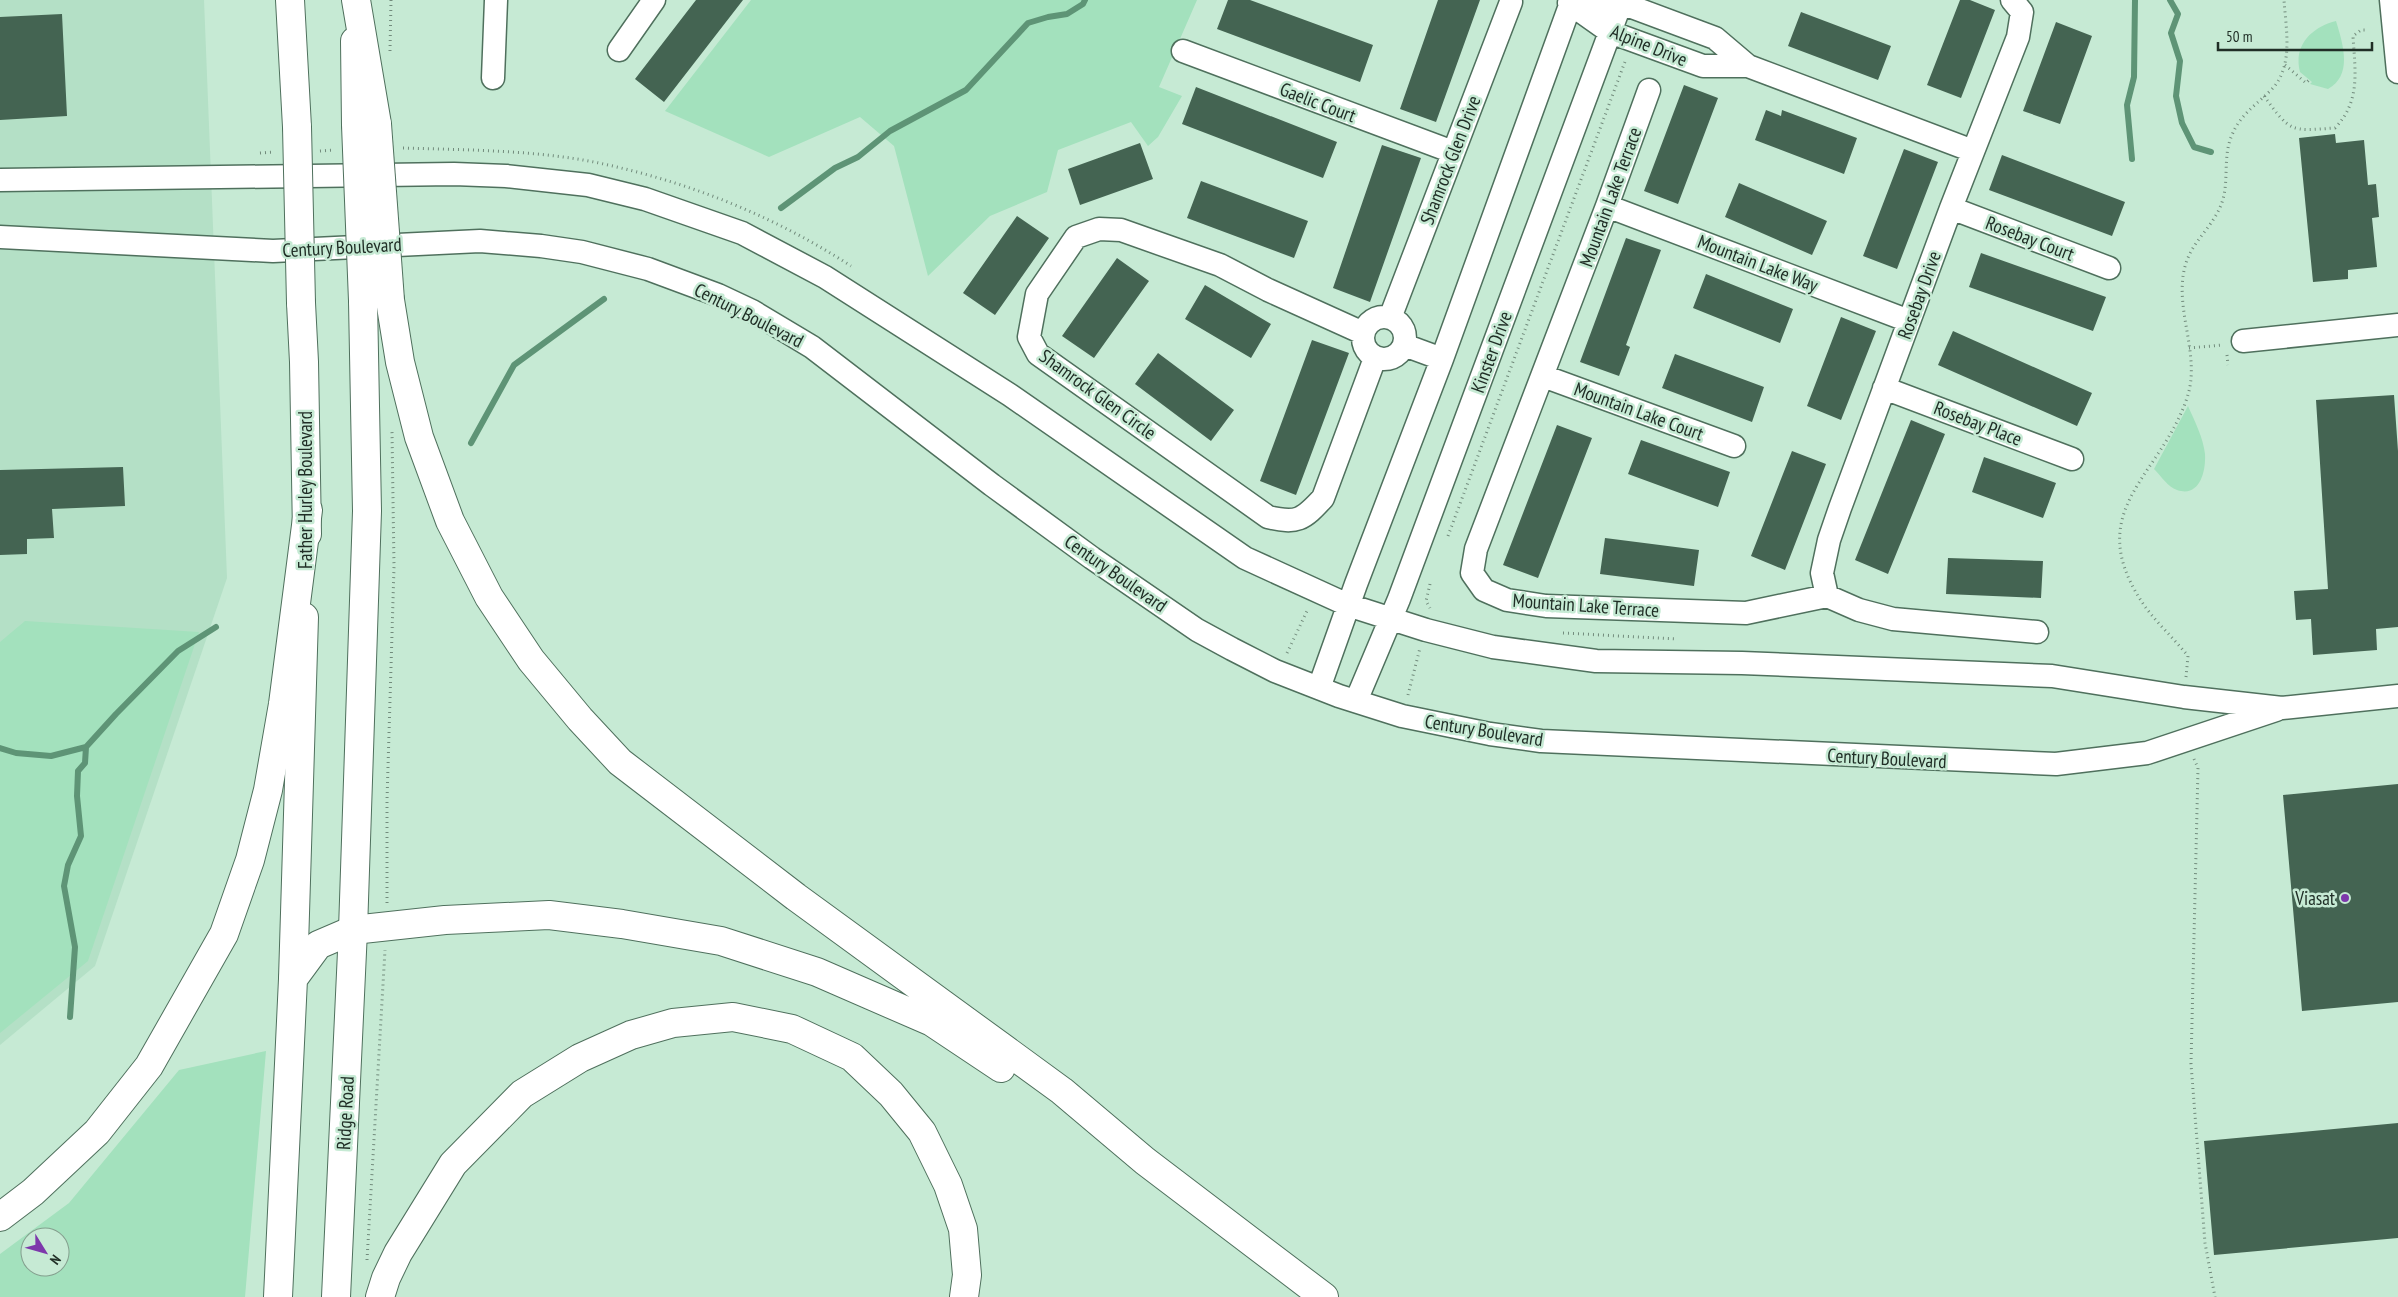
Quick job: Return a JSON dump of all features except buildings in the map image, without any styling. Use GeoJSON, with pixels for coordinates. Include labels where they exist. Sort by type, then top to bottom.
{"type":"FeatureCollection","features":[{"type":"Feature","properties":{"kind":"main road","name":"Father Hurley Boulevard"},"geometry":{"type":"LineString","coordinates":[[290,0],[297,127],[308,510],[293,979]]}},
{"type":"Feature","properties":{"kind":"main road"},"geometry":{"type":"LineString","coordinates":[[354,930],[367,511],[377,300],[367,124],[355,0]]}},
{"type":"Feature","properties":{"kind":"main road"},"geometry":{"type":"LineString","coordinates":[[377,300],[400,362],[419,437],[450,521],[489,597],[531,660],[580,719],[620,762],[796,897],[1062,1091],[1145,1161],[1324,1297]]}},
{"type":"Feature","properties":{"kind":"main road"},"geometry":{"type":"LineString","coordinates":[[0,1217],[33,1192],[97,1132],[109,1118],[149,1066],[224,934],[250,860],[268,790],[283,704],[308,510]]}},
{"type":"Feature","properties":{"kind":"main road"},"geometry":{"type":"LineString","coordinates":[[278,1297],[293,979],[318,945],[354,930],[445,920],[549,915],[622,924],[721,941],[817,972],[932,1022],[1145,1161]]}},
{"type":"Feature","properties":{"kind":"main road","name":"Ridge Road"},"geometry":{"type":"LineString","coordinates":[[336,1297],[354,930]]}},
{"type":"Feature","properties":{"kind":"main road"},"geometry":{"type":"LineString","coordinates":[[380,1297],[386,1278],[398,1253],[452,1164],[522,1094],[580,1058],[631,1035],[673,1023],[733,1018],[792,1029],[852,1056],[891,1094],[922,1132],[948,1185],[963,1229],[967,1275],[964,1297]]}},
{"type":"Feature","properties":{"kind":"street"},"geometry":{"type":"LineString","coordinates":[[493,78],[496,0]]}},
{"type":"Feature","properties":{"kind":"street"},"geometry":{"type":"LineString","coordinates":[[619,50],[654,0]]}},
{"type":"Feature","properties":{"kind":"street","name":"Rosebay Drive"},"geometry":{"type":"LineString","coordinates":[[1827,596],[1822,573],[1829,540],[1951,208],[2018,37],[2022,12],[2012,0]]}},
{"type":"Feature","properties":{"kind":"street"},"geometry":{"type":"LineString","coordinates":[[2391,0],[2398,72]]}},
{"type":"Feature","properties":{"kind":"street","name":"Shamrock Glen Drive"},"geometry":{"type":"LineString","coordinates":[[1390,318],[1453,152],[1516,1]]}},
{"type":"Feature","properties":{"kind":"street"},"geometry":{"type":"LineString","coordinates":[[1319,688],[1348,605],[1442,360],[1568,1]]}},
{"type":"Feature","properties":{"kind":"street","name":"Alpine Drive"},"geometry":{"type":"LineString","coordinates":[[1568,1],[1622,2],[1714,38],[1748,66],[1973,151]]}},
{"type":"Feature","properties":{"kind":"street","name":"Alpine Drive"},"geometry":{"type":"LineString","coordinates":[[1568,1],[1620,35],[1703,66],[1748,66]]}},
{"type":"Feature","properties":{"kind":"street","name":"Kinster Drive"},"geometry":{"type":"LineString","coordinates":[[1356,701],[1391,619],[1620,35],[1622,2]]}},
{"type":"Feature","properties":{"kind":"street","name":"Gaelic Court"},"geometry":{"type":"LineString","coordinates":[[1183,51],[1453,152]]}},
{"type":"Feature","properties":{"kind":"street","name":"Mountain Lake Terrace"},"geometry":{"type":"LineString","coordinates":[[1649,90],[1543,376],[1476,549],[1472,573],[1484,590],[1507,600],[1546,606],[1746,613],[1827,596]]}},
{"type":"Feature","properties":{"kind":"street","name":"Century Boulevard"},"geometry":{"type":"LineString","coordinates":[[0,180],[463,174],[506,176],[588,185],[645,199],[742,233],[825,277],[1010,395],[1245,558],[1348,605],[1391,619],[1431,617],[1493,647],[1596,661],[1742,663],[2052,676],[2184,696],[2282,708],[2398,696]]}},
{"type":"Feature","properties":{"kind":"street","name":"Mountain Lake Way"},"geometry":{"type":"LineString","coordinates":[[1607,206],[1909,321]]}},
{"type":"Feature","properties":{"kind":"street","name":"Rosebay Court"},"geometry":{"type":"LineString","coordinates":[[1951,208],[2109,268]]}},
{"type":"Feature","properties":{"kind":"street","name":"Shamrock Glen Circle"},"geometry":{"type":"LineString","coordinates":[[1363,333],[1268,290],[1220,265],[1121,230],[1099,229],[1076,237],[1048,275],[1037,294],[1029,337],[1038,354],[1268,516],[1288,521],[1307,516],[1323,498],[1375,358]]}},
{"type":"Feature","properties":{"kind":"street","name":"Century Boulevard"},"geometry":{"type":"LineString","coordinates":[[0,236],[273,251],[480,241],[541,246],[582,252],[648,268],[718,295],[752,311],[805,343],[992,485],[1092,558],[1197,630],[1275,671],[1402,716],[1490,734],[1541,741],[1993,763],[2056,764],[2102,760],[2147,753],[2282,708]]}},
{"type":"Feature","properties":{"kind":"street"},"geometry":{"type":"LineString","coordinates":[[1380,317],[1390,318],[1402,327],[1405,336],[1404,345],[1398,354],[1392,358],[1383,360],[1375,358],[1363,346],[1363,333],[1371,320],[1380,317]]}},
{"type":"Feature","properties":{"kind":"street"},"geometry":{"type":"LineString","coordinates":[[2234,343],[2398,325]]}},
{"type":"Feature","properties":{"kind":"street"},"geometry":{"type":"LineString","coordinates":[[1404,345],[1442,360]]}},
{"type":"Feature","properties":{"kind":"street","name":"Mountain Lake Court"},"geometry":{"type":"LineString","coordinates":[[1543,376],[1734,446]]}},
{"type":"Feature","properties":{"kind":"street","name":"Rosebay Place"},"geometry":{"type":"LineString","coordinates":[[1884,388],[2072,459]]}},
{"type":"Feature","properties":{"kind":"street"},"geometry":{"type":"LineString","coordinates":[[1827,596],[1859,610],[1894,619],[2037,632]]}},
{"type":"Feature","properties":{"kind":"path"},"geometry":{"type":"LineString","coordinates":[[2184,696],[2188,656],[2139,598],[2124,565],[2119,532],[2127,501],[2168,438],[2188,397],[2192,374],[2182,291],[2186,264],[2194,246],[2221,207],[2225,193],[2228,146],[2232,134],[2244,113],[2281,78],[2285,65],[2286,31],[2284,0]]}},
{"type":"Feature","properties":{"kind":"path"},"geometry":{"type":"LineString","coordinates":[[2264,96],[2292,128],[2299,130],[2334,128],[2346,116],[2356,84],[2353,36],[2361,30],[2365,30]]}},
{"type":"Feature","properties":{"kind":"path"},"geometry":{"type":"LineString","coordinates":[[1447,538],[1628,54],[1620,35]]}},
{"type":"Feature","properties":{"kind":"path"},"geometry":{"type":"LineString","coordinates":[[2285,65],[2306,83],[2309,80]]}},
{"type":"Feature","properties":{"kind":"path"},"geometry":{"type":"LineString","coordinates":[[2189,348],[2234,343]]}},
{"type":"Feature","properties":{"kind":"path"},"geometry":{"type":"LineString","coordinates":[[387,904],[394,567],[392,431]]}},
{"type":"Feature","properties":{"kind":"path"},"geometry":{"type":"LineString","coordinates":[[1402,716],[1431,617],[1426,594],[1433,575]]}},
{"type":"Feature","properties":{"kind":"path"},"geometry":{"type":"LineString","coordinates":[[1275,671],[1286,653],[1314,591]]}},
{"type":"Feature","properties":{"kind":"path"},"geometry":{"type":"LineString","coordinates":[[1562,633],[1682,639]]}},
{"type":"Feature","properties":{"kind":"path"},"geometry":{"type":"LineString","coordinates":[[2186,741],[2198,768],[2191,1064],[2205,1243],[2215,1297]]}},
{"type":"Feature","properties":{"kind":"path"},"geometry":{"type":"LineString","coordinates":[[367,1261],[386,942]]}},
{"type":"Feature","properties":{"kind":"shaded area"},"geometry":{"type":"Polygon","coordinates":[[[0,0],[204,0],[227,578],[95,966],[0,1045],[0,0]]]}},
{"type":"Feature","properties":{"kind":"shaded area"},"geometry":{"type":"Polygon","coordinates":[[[751,0],[1197,0],[1159,87],[1182,96],[1158,137],[1148,146],[1131,122],[1058,150],[1047,192],[990,216],[928,276],[894,146],[860,117],[769,157],[665,111],[751,0]]]}},
{"type":"Feature","properties":{"kind":"shaded area"},"geometry":{"type":"Polygon","coordinates":[[[2336,21],[2343,49],[2343,67],[2341,76],[2328,89],[2310,84],[2312,82],[2300,72],[2299,53],[2306,39],[2312,33],[2336,21]]]}},
{"type":"Feature","properties":{"kind":"shaded area"},"geometry":{"type":"Polygon","coordinates":[[[2188,406],[2202,442],[2205,461],[2203,475],[2196,487],[2185,491],[2177,490],[2171,486],[2154,469],[2188,406]]]}},
{"type":"Feature","properties":{"kind":"shaded area"},"geometry":{"type":"Polygon","coordinates":[[[25,621],[199,632],[88,961],[0,1033],[0,642],[25,621]]]}},
{"type":"Feature","properties":{"kind":"shaded area"},"geometry":{"type":"Polygon","coordinates":[[[266,1051],[245,1297],[0,1297],[0,1254],[20,1239],[20,1277],[70,1277],[70,1227],[37,1227],[69,1203],[179,1070],[266,1051]]]}},
{"type":"Feature","properties":{"kind":"waterway"},"geometry":{"type":"LineString","coordinates":[[781,208],[835,168],[858,157],[890,131],[966,90],[1028,23],[1067,14],[1083,4],[1085,0]]}},
{"type":"Feature","properties":{"kind":"waterway"},"geometry":{"type":"LineString","coordinates":[[2132,159],[2127,105],[2134,77],[2135,0]]}},
{"type":"Feature","properties":{"kind":"waterway"},"geometry":{"type":"LineString","coordinates":[[2170,0],[2178,14],[2171,33],[2180,61],[2176,96],[2182,123],[2194,147],[2211,152]]}},
{"type":"Feature","properties":{"kind":"waterway"},"geometry":{"type":"LineString","coordinates":[[471,443],[514,365],[604,299]]}},
{"type":"Feature","properties":{"kind":"waterway"},"geometry":{"type":"LineString","coordinates":[[0,748],[16,753],[51,756],[86,747],[178,651],[216,627]]}},
{"type":"Feature","properties":{"kind":"waterway"},"geometry":{"type":"LineString","coordinates":[[70,1017],[75,947],[64,886],[68,865],[81,836],[77,796],[78,771],[85,763],[86,747]]}},
{"type":"Feature","properties":{"kind":"place","name":"Viasat"},"geometry":{"type":"Point","coordinates":[2345,898]}}]}
